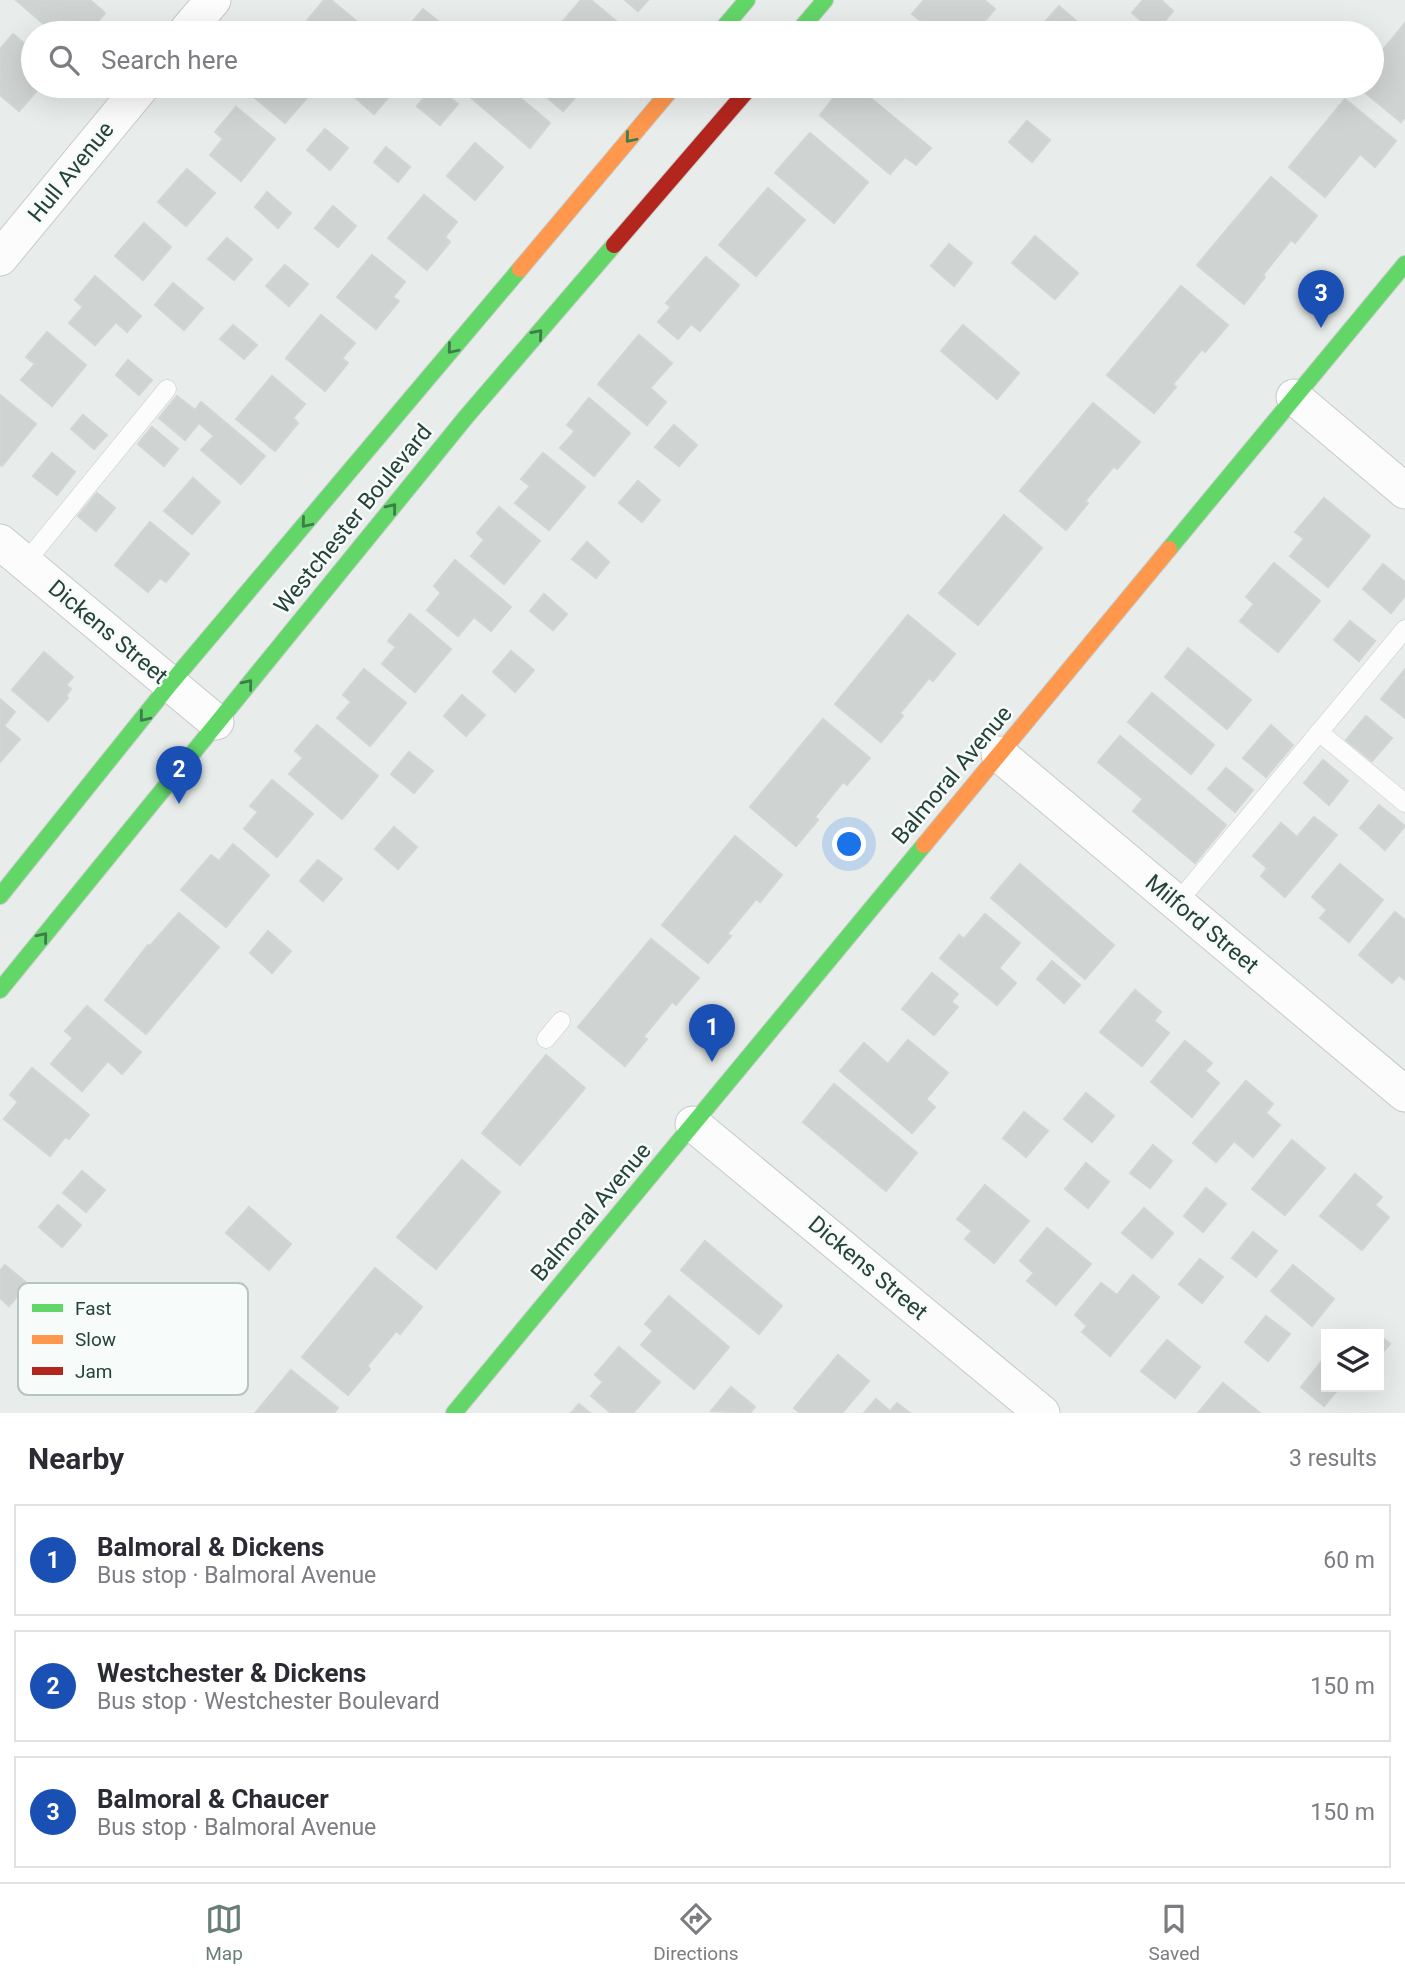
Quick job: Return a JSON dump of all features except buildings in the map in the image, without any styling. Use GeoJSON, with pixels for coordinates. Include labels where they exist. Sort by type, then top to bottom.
{"type":"FeatureCollection","features":[{"type":"Feature","properties":{"kind":"street"},"geometry":{"type":"LineString","coordinates":[[196,21],[213,0]]}},
{"type":"Feature","properties":{"kind":"street"},"geometry":{"type":"LineString","coordinates":[[729,21],[747,0]]}},
{"type":"Feature","properties":{"kind":"street"},"geometry":{"type":"LineString","coordinates":[[805,21],[818,2]]}},
{"type":"Feature","properties":{"kind":"street","name":"Hull Avenue"},"geometry":{"type":"LineString","coordinates":[[0,258],[132,98]]}},
{"type":"Feature","properties":{"kind":"street","name":"Westchester Boulevard"},"geometry":{"type":"LineString","coordinates":[[0,896],[170,684],[664,98]]}},
{"type":"Feature","properties":{"kind":"street","name":"Westchester Boulevard"},"geometry":{"type":"LineString","coordinates":[[0,990],[466,417],[741,98]]}},
{"type":"Feature","properties":{"kind":"street","name":"Balmoral Avenue"},"geometry":{"type":"LineString","coordinates":[[454,1413],[1405,264]]}},
{"type":"Feature","properties":{"kind":"street"},"geometry":{"type":"LineString","coordinates":[[1294,397],[1405,491]]}},
{"type":"Feature","properties":{"kind":"street","name":"Dickens Street"},"geometry":{"type":"LineString","coordinates":[[12,552],[216,722]]}},
{"type":"Feature","properties":{"kind":"street","name":"Milford Street"},"geometry":{"type":"LineString","coordinates":[[999,754],[1405,1094]]}},
{"type":"Feature","properties":{"kind":"street","name":"Dickens Street"},"geometry":{"type":"LineString","coordinates":[[693,1124],[1042,1413]]}},
{"type":"Feature","properties":{"kind":"lane"},"geometry":{"type":"LineString","coordinates":[[12,552],[167,389]]}},
{"type":"Feature","properties":{"kind":"lane"},"geometry":{"type":"LineString","coordinates":[[1177,903],[1405,629]]}},
{"type":"Feature","properties":{"kind":"lane"},"geometry":{"type":"LineString","coordinates":[[1320,732],[1405,803]]}},
{"type":"Feature","properties":{"kind":"lane"},"geometry":{"type":"LineString","coordinates":[[545,1039],[561,1020]]}},
{"type":"Feature","properties":{"kind":"traffic: fast"},"geometry":{"type":"LineString","coordinates":[[729,21],[747,0]]}},
{"type":"Feature","properties":{"kind":"traffic: fast"},"geometry":{"type":"LineString","coordinates":[[807,21],[825,0]]}},
{"type":"Feature","properties":{"kind":"traffic: fast"},"geometry":{"type":"LineString","coordinates":[[0,990],[466,417],[614,245]]}},
{"type":"Feature","properties":{"kind":"traffic: fast"},"geometry":{"type":"LineString","coordinates":[[1169,549],[1405,264]]}},
{"type":"Feature","properties":{"kind":"traffic: fast"},"geometry":{"type":"LineString","coordinates":[[0,896],[170,684],[520,269]]}},
{"type":"Feature","properties":{"kind":"traffic: fast"},"geometry":{"type":"LineString","coordinates":[[454,1413],[924,845]]}},
{"type":"Feature","properties":{"kind":"traffic: slow"},"geometry":{"type":"LineString","coordinates":[[520,269],[664,98]]}},
{"type":"Feature","properties":{"kind":"traffic: slow"},"geometry":{"type":"LineString","coordinates":[[924,845],[1169,549]]}},
{"type":"Feature","properties":{"kind":"traffic: jam"},"geometry":{"type":"LineString","coordinates":[[614,245],[741,98]]}},
{"type":"Feature","properties":{"kind":"place","name":"Balmoral & Chaucer"},"geometry":{"type":"Point","coordinates":[1321,328]}},
{"type":"Feature","properties":{"kind":"place","name":"Westchester & Dickens"},"geometry":{"type":"Point","coordinates":[179,804]}},
{"type":"Feature","properties":{"kind":"place","name":"Balmoral & Dickens"},"geometry":{"type":"Point","coordinates":[712,1062]}}]}
